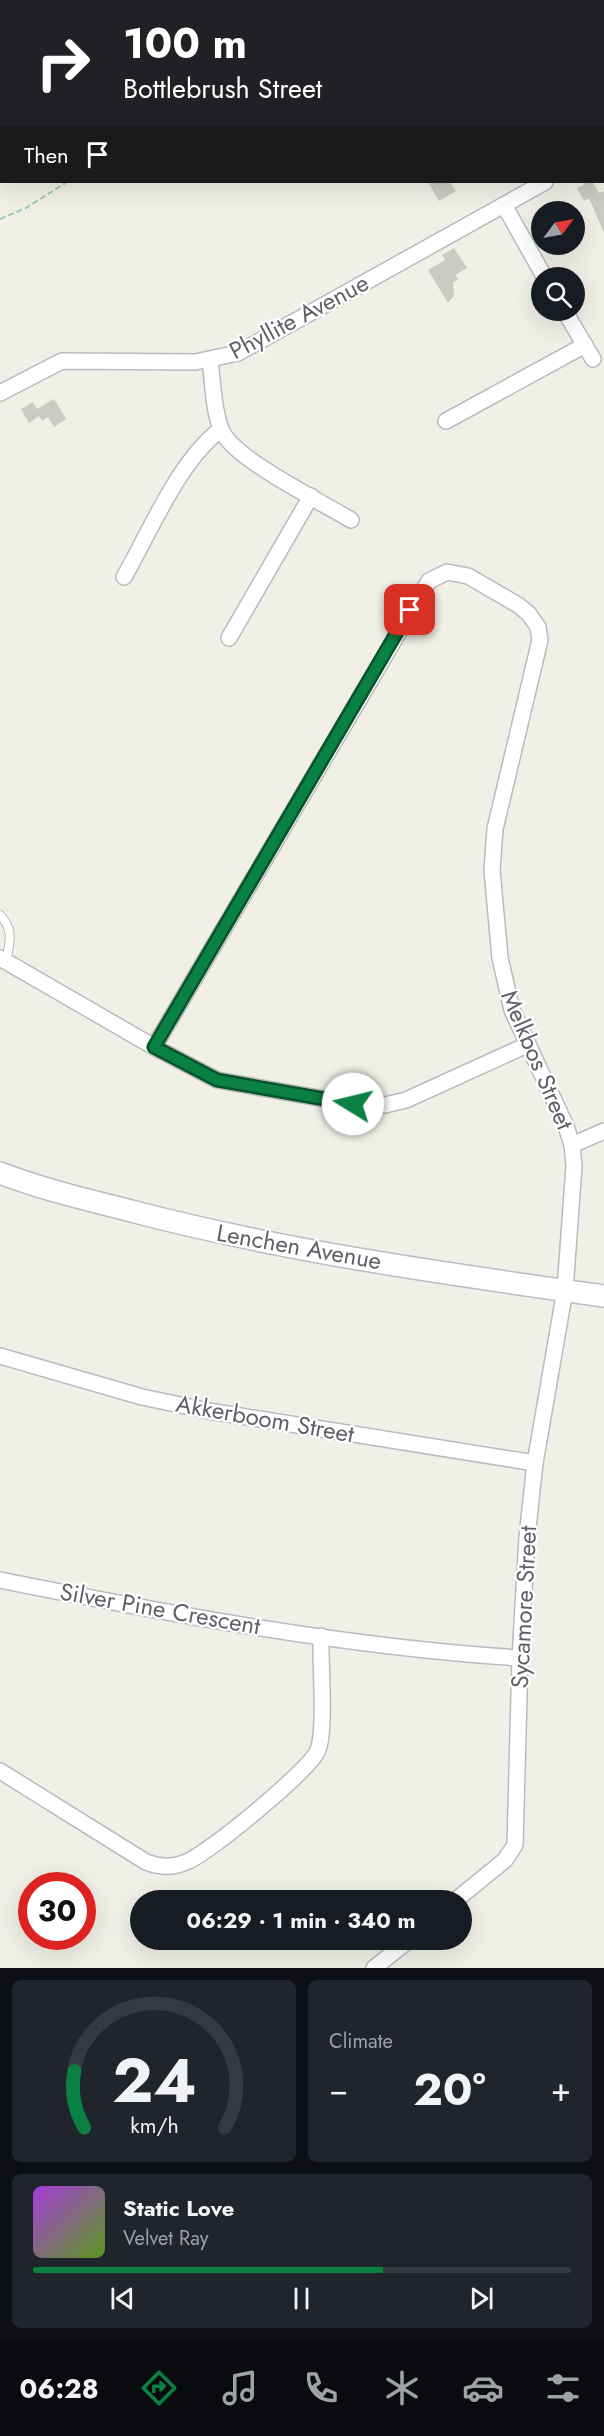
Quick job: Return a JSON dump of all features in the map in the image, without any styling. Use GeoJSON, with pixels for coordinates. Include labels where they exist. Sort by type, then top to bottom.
{"type":"FeatureCollection","features":[{"type":"Feature","properties":{"kind":"main road","name":"Lenchen Avenue"},"geometry":{"type":"LineString","coordinates":[[0,1173],[32,1185],[223,1235],[369,1261],[604,1296]]}},
{"type":"Feature","properties":{"kind":"street","name":"Phyllite Avenue"},"geometry":{"type":"LineString","coordinates":[[0,393],[62,361],[210,361],[238,353],[543,183]]}},
{"type":"Feature","properties":{"kind":"street"},"geometry":{"type":"LineString","coordinates":[[504,205],[539,267]]}},
{"type":"Feature","properties":{"kind":"street"},"geometry":{"type":"LineString","coordinates":[[571,321],[593,359]]}},
{"type":"Feature","properties":{"kind":"street"},"geometry":{"type":"LineString","coordinates":[[446,421],[585,345]]}},
{"type":"Feature","properties":{"kind":"street"},"geometry":{"type":"LineString","coordinates":[[210,361],[221,429],[234,448],[351,520]]}},
{"type":"Feature","properties":{"kind":"street"},"geometry":{"type":"LineString","coordinates":[[124,577],[203,442],[221,429]]}},
{"type":"Feature","properties":{"kind":"street"},"geometry":{"type":"LineString","coordinates":[[229,638],[311,496]]}},
{"type":"Feature","properties":{"kind":"street","name":"Melkbos Street"},"geometry":{"type":"LineString","coordinates":[[154,1047],[429,581],[447,572],[468,576],[518,605],[534,621],[540,633],[538,651],[512,750],[492,856],[500,958],[512,1010],[566,1126],[572,1145],[574,1166],[565,1290]]}},
{"type":"Feature","properties":{"kind":"street"},"geometry":{"type":"LineString","coordinates":[[3,959],[154,1047],[217,1080],[353,1104],[385,1105],[427,1091],[527,1045]]}},
{"type":"Feature","properties":{"kind":"street"},"geometry":{"type":"LineString","coordinates":[[572,1145],[604,1131]]}},
{"type":"Feature","properties":{"kind":"street","name":"Sycamore Street"},"geometry":{"type":"LineString","coordinates":[[468,1890],[506,1860],[515,1845],[520,1658],[535,1463],[565,1290]]}},
{"type":"Feature","properties":{"kind":"street","name":"Akkerboom Street"},"geometry":{"type":"LineString","coordinates":[[0,1356],[142,1396],[234,1416],[535,1463]]}},
{"type":"Feature","properties":{"kind":"street","name":"Silver Pine Crescent"},"geometry":{"type":"LineString","coordinates":[[0,1580],[321,1636],[450,1653],[520,1658]]}},
{"type":"Feature","properties":{"kind":"street"},"geometry":{"type":"LineString","coordinates":[[0,1771],[146,1862],[166,1866],[186,1863],[243,1822],[315,1757],[320,1735],[321,1636]]}},
{"type":"Feature","properties":{"kind":"street"},"geometry":{"type":"LineString","coordinates":[[374,1968],[396,1950]]}},
{"type":"Feature","properties":{"kind":"lane"},"geometry":{"type":"LineString","coordinates":[[0,915],[8,924],[11,937],[3,959]]}},
{"type":"Feature","properties":{"kind":"path"},"geometry":{"type":"LineString","coordinates":[[0,219],[26,208],[65,183]]}},
{"type":"Feature","properties":{"kind":"building"},"geometry":{"type":"Polygon","coordinates":[[[429,183],[451,183],[456,191],[439,201],[429,183]]]}},
{"type":"Feature","properties":{"kind":"building"},"geometry":{"type":"Polygon","coordinates":[[[583,183],[594,183],[599,193],[604,191],[604,233],[589,198],[584,201],[577,188],[584,185],[583,183]]]}},
{"type":"Feature","properties":{"kind":"building"},"geometry":{"type":"Polygon","coordinates":[[[454,248],[467,268],[455,275],[458,279],[453,283],[454,296],[448,303],[428,270],[445,260],[442,255],[454,248]]]}},
{"type":"Feature","properties":{"kind":"building"},"geometry":{"type":"Polygon","coordinates":[[[54,399],[66,419],[54,427],[48,417],[42,421],[39,416],[29,423],[21,409],[33,402],[37,409],[54,399]]]}},
{"type":"Feature","properties":{"kind":"route"},"geometry":{"type":"LineString","coordinates":[[353,1104],[217,1080],[154,1047],[410,610]]}}]}
